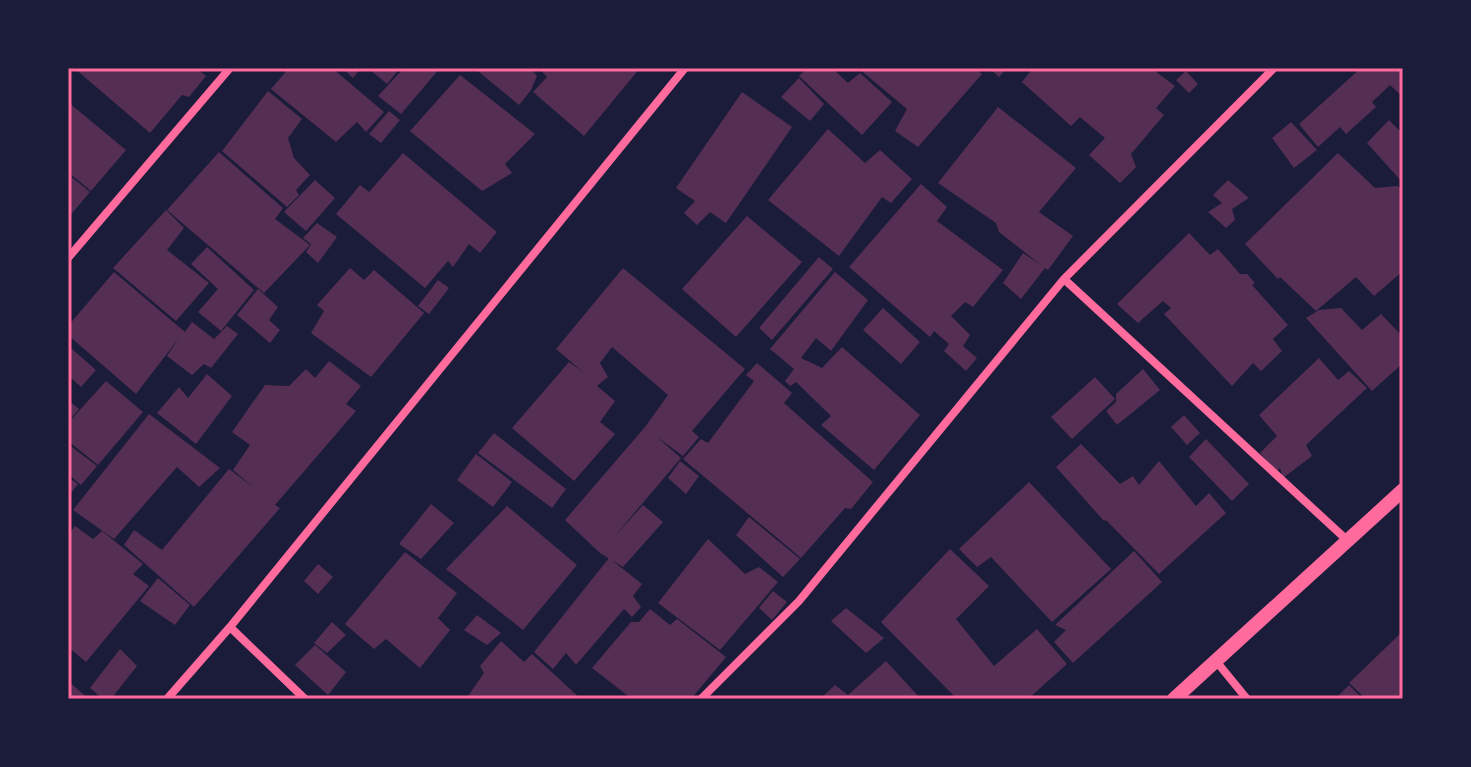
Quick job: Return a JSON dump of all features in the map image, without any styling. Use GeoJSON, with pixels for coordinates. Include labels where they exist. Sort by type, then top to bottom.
{"type":"FeatureCollection","features":[{"type":"Feature","properties":{"kind":"street"},"geometry":{"type":"LineString","coordinates":[[68,258],[230,68]]}},
{"type":"Feature","properties":{"kind":"street"},"geometry":{"type":"LineString","coordinates":[[167,699],[230,627],[685,68]]}},
{"type":"Feature","properties":{"kind":"street"},"geometry":{"type":"LineString","coordinates":[[701,699],[799,601],[1064,279],[1274,68]]}},
{"type":"Feature","properties":{"kind":"street"},"geometry":{"type":"LineString","coordinates":[[1064,279],[1348,541]]}},
{"type":"Feature","properties":{"kind":"street"},"geometry":{"type":"LineString","coordinates":[[1174,699],[1403,490]]}},
{"type":"Feature","properties":{"kind":"street"},"geometry":{"type":"LineString","coordinates":[[230,627],[305,699]]}},
{"type":"Feature","properties":{"kind":"street"},"geometry":{"type":"LineString","coordinates":[[1216,661],[1247,699]]}},
{"type":"Feature","properties":{"kind":"building"},"geometry":{"type":"Polygon","coordinates":[[[74,68],[196,68],[206,76],[189,97],[182,95],[150,133],[74,68]]]}},
{"type":"Feature","properties":{"kind":"building"},"geometry":{"type":"Polygon","coordinates":[[[289,68],[332,68],[384,112],[366,132],[357,122],[336,142],[271,89],[289,68]]]}},
{"type":"Feature","properties":{"kind":"building"},"geometry":{"type":"Polygon","coordinates":[[[342,68],[361,68],[353,78],[342,68]]]}},
{"type":"Feature","properties":{"kind":"building"},"geometry":{"type":"Polygon","coordinates":[[[368,68],[400,68],[387,84],[368,68]]]}},
{"type":"Feature","properties":{"kind":"building"},"geometry":{"type":"Polygon","coordinates":[[[404,68],[440,68],[401,114],[378,96],[404,68]]]}},
{"type":"Feature","properties":{"kind":"building"},"geometry":{"type":"Polygon","coordinates":[[[474,68],[530,68],[537,76],[519,105],[474,68]]]}},
{"type":"Feature","properties":{"kind":"building"},"geometry":{"type":"Polygon","coordinates":[[[539,68],[640,68],[584,136],[533,92],[547,77],[539,68]]]}},
{"type":"Feature","properties":{"kind":"building"},"geometry":{"type":"Polygon","coordinates":[[[807,68],[832,68],[848,83],[860,73],[892,102],[862,135],[799,76],[807,68]]]}},
{"type":"Feature","properties":{"kind":"building"},"geometry":{"type":"Polygon","coordinates":[[[858,68],[975,68],[982,74],[918,147],[895,131],[907,109],[858,68]]]}},
{"type":"Feature","properties":{"kind":"building"},"geometry":{"type":"Polygon","coordinates":[[[989,68],[1007,68],[999,77],[989,68]]]}},
{"type":"Feature","properties":{"kind":"building"},"geometry":{"type":"Polygon","coordinates":[[[1033,68],[1151,68],[1175,86],[1156,108],[1164,115],[1131,154],[1136,167],[1120,183],[1089,155],[1105,138],[1080,117],[1071,126],[1022,82],[1033,68]]]}},
{"type":"Feature","properties":{"kind":"building"},"geometry":{"type":"Polygon","coordinates":[[[1361,68],[1403,68],[1403,97],[1390,85],[1372,102],[1376,107],[1346,134],[1340,127],[1318,147],[1299,124],[1361,68]]]}},
{"type":"Feature","properties":{"kind":"building"},"geometry":{"type":"Polygon","coordinates":[[[1186,71],[1198,84],[1189,93],[1176,80],[1186,71]]]}},
{"type":"Feature","properties":{"kind":"building"},"geometry":{"type":"Polygon","coordinates":[[[460,75],[535,134],[505,164],[512,173],[482,191],[410,131],[460,75]]]}},
{"type":"Feature","properties":{"kind":"building"},"geometry":{"type":"Polygon","coordinates":[[[799,78],[824,104],[810,121],[781,97],[799,78]]]}},
{"type":"Feature","properties":{"kind":"building"},"geometry":{"type":"Polygon","coordinates":[[[268,91],[302,119],[288,138],[294,158],[310,175],[296,190],[299,195],[287,207],[222,151],[268,91]]]}},
{"type":"Feature","properties":{"kind":"building"},"geometry":{"type":"Polygon","coordinates":[[[742,92],[792,127],[726,223],[710,212],[697,225],[684,213],[695,201],[676,188],[742,92]]]}},
{"type":"Feature","properties":{"kind":"building"},"geometry":{"type":"Polygon","coordinates":[[[68,102],[126,150],[91,191],[68,172],[68,102]]]}},
{"type":"Feature","properties":{"kind":"building"},"geometry":{"type":"Polygon","coordinates":[[[998,107],[1076,168],[1039,212],[1073,236],[1021,299],[1003,283],[1023,253],[1041,265],[999,232],[996,223],[938,183],[998,107]]]}},
{"type":"Feature","properties":{"kind":"building"},"geometry":{"type":"Polygon","coordinates":[[[389,111],[400,120],[381,143],[369,134],[389,111]]]}},
{"type":"Feature","properties":{"kind":"building"},"geometry":{"type":"Polygon","coordinates":[[[1389,120],[1403,134],[1403,183],[1367,143],[1389,120]]]}},
{"type":"Feature","properties":{"kind":"building"},"geometry":{"type":"Polygon","coordinates":[[[1291,122],[1317,150],[1294,168],[1272,138],[1291,122]]]}},
{"type":"Feature","properties":{"kind":"building"},"geometry":{"type":"Polygon","coordinates":[[[828,129],[865,163],[880,150],[912,179],[891,203],[882,197],[839,256],[768,200],[828,129]]]}},
{"type":"Feature","properties":{"kind":"building"},"geometry":{"type":"Polygon","coordinates":[[[219,152],[283,208],[275,219],[310,245],[264,293],[167,210],[219,152]]]}},
{"type":"Feature","properties":{"kind":"building"},"geometry":{"type":"Polygon","coordinates":[[[403,153],[497,232],[480,253],[469,244],[453,267],[448,261],[425,288],[336,214],[360,185],[369,192],[403,153]]]}},
{"type":"Feature","properties":{"kind":"building"},"geometry":{"type":"Polygon","coordinates":[[[1338,153],[1375,188],[1397,186],[1403,189],[1403,271],[1374,296],[1356,277],[1316,311],[1280,277],[1278,279],[1245,244],[1338,153]]]}},
{"type":"Feature","properties":{"kind":"building"},"geometry":{"type":"Polygon","coordinates":[[[68,174],[90,192],[68,218],[68,174]]]}},
{"type":"Feature","properties":{"kind":"building"},"geometry":{"type":"Polygon","coordinates":[[[315,180],[335,198],[306,231],[284,212],[315,180]]]}},
{"type":"Feature","properties":{"kind":"building"},"geometry":{"type":"Polygon","coordinates":[[[1228,180],[1249,198],[1232,209],[1235,220],[1226,228],[1208,212],[1222,203],[1213,195],[1228,180]]]}},
{"type":"Feature","properties":{"kind":"building"},"geometry":{"type":"Polygon","coordinates":[[[921,184],[947,207],[937,221],[1003,270],[973,307],[965,302],[951,316],[970,335],[963,346],[977,358],[966,371],[944,351],[949,344],[934,331],[930,337],[849,267],[921,184]]]}},
{"type":"Feature","properties":{"kind":"building"},"geometry":{"type":"Polygon","coordinates":[[[166,210],[184,228],[167,250],[209,283],[176,321],[113,268],[166,210]]]}},
{"type":"Feature","properties":{"kind":"building"},"geometry":{"type":"Polygon","coordinates":[[[747,216],[802,262],[736,337],[682,289],[747,216]]]}},
{"type":"Feature","properties":{"kind":"building"},"geometry":{"type":"Polygon","coordinates":[[[317,223],[337,237],[318,263],[306,252],[314,240],[311,244],[303,238],[317,223]]]}},
{"type":"Feature","properties":{"kind":"building"},"geometry":{"type":"Polygon","coordinates":[[[1189,233],[1210,255],[1218,249],[1240,274],[1247,274],[1255,283],[1252,285],[1288,325],[1273,339],[1282,351],[1261,371],[1253,363],[1232,386],[1164,314],[1171,308],[1163,301],[1138,323],[1117,304],[1189,233]]]}},
{"type":"Feature","properties":{"kind":"building"},"geometry":{"type":"Polygon","coordinates":[[[207,247],[254,290],[221,331],[198,312],[218,289],[191,264],[207,247]]]}},
{"type":"Feature","properties":{"kind":"building"},"geometry":{"type":"Polygon","coordinates":[[[819,257],[833,269],[772,340],[759,328],[819,257]]]}},
{"type":"Feature","properties":{"kind":"building"},"geometry":{"type":"Polygon","coordinates":[[[350,268],[364,280],[374,270],[424,313],[371,377],[311,333],[324,311],[317,305],[350,268]]]}},
{"type":"Feature","properties":{"kind":"building"},"geometry":{"type":"Polygon","coordinates":[[[623,268],[745,369],[692,431],[699,437],[683,456],[657,437],[681,458],[613,538],[643,505],[663,522],[623,567],[600,553],[565,520],[645,427],[668,395],[612,347],[600,363],[608,377],[597,386],[615,401],[600,422],[615,434],[574,481],[512,428],[569,362],[583,372],[556,349],[623,268]]]}},
{"type":"Feature","properties":{"kind":"building"},"geometry":{"type":"Polygon","coordinates":[[[114,272],[185,332],[192,322],[214,339],[227,326],[238,334],[211,368],[204,364],[192,375],[167,356],[179,338],[136,394],[68,335],[68,326],[114,272]]]}},
{"type":"Feature","properties":{"kind":"building"},"geometry":{"type":"Polygon","coordinates":[[[835,272],[868,300],[831,351],[816,338],[801,358],[822,368],[842,347],[920,415],[874,470],[821,425],[831,416],[796,382],[790,386],[785,381],[794,369],[770,349],[835,272]]]}},
{"type":"Feature","properties":{"kind":"building"},"geometry":{"type":"Polygon","coordinates":[[[438,280],[449,288],[429,314],[418,306],[438,280]]]}},
{"type":"Feature","properties":{"kind":"building"},"geometry":{"type":"Polygon","coordinates":[[[258,289],[278,307],[269,320],[280,330],[270,343],[237,315],[258,289]]]}},
{"type":"Feature","properties":{"kind":"building"},"geometry":{"type":"Polygon","coordinates":[[[883,308],[920,342],[901,364],[863,330],[883,308]]]}},
{"type":"Feature","properties":{"kind":"building"},"geometry":{"type":"Polygon","coordinates":[[[1341,308],[1362,330],[1381,314],[1403,337],[1403,363],[1372,391],[1306,318],[1319,310],[1341,308]]]}},
{"type":"Feature","properties":{"kind":"building"},"geometry":{"type":"Polygon","coordinates":[[[72,349],[96,370],[81,387],[68,375],[68,354],[72,349]]]}},
{"type":"Feature","properties":{"kind":"building"},"geometry":{"type":"Polygon","coordinates":[[[1319,358],[1338,380],[1349,371],[1367,388],[1306,445],[1312,456],[1283,478],[1280,468],[1276,472],[1260,453],[1277,436],[1259,415],[1319,358]]]}},
{"type":"Feature","properties":{"kind":"building"},"geometry":{"type":"Polygon","coordinates":[[[329,361],[361,386],[346,404],[356,411],[275,505],[280,508],[194,607],[124,545],[134,530],[162,550],[229,469],[253,487],[233,470],[250,445],[232,432],[265,385],[289,386],[306,369],[315,378],[329,361]]]}},
{"type":"Feature","properties":{"kind":"building"},"geometry":{"type":"Polygon","coordinates":[[[757,363],[792,393],[784,403],[873,482],[851,509],[845,508],[801,558],[683,459],[701,439],[708,443],[754,381],[746,375],[757,363]]]}},
{"type":"Feature","properties":{"kind":"building"},"geometry":{"type":"Polygon","coordinates":[[[1143,369],[1160,390],[1117,425],[1106,411],[1116,402],[1116,394],[1143,369]]]}},
{"type":"Feature","properties":{"kind":"building"},"geometry":{"type":"Polygon","coordinates":[[[207,374],[232,396],[196,444],[157,413],[179,387],[188,398],[207,374]]]}},
{"type":"Feature","properties":{"kind":"building"},"geometry":{"type":"Polygon","coordinates":[[[1095,377],[1115,399],[1072,439],[1051,417],[1095,377]]]}},
{"type":"Feature","properties":{"kind":"building"},"geometry":{"type":"Polygon","coordinates":[[[106,381],[143,412],[98,465],[68,441],[68,423],[106,381]]]}},
{"type":"Feature","properties":{"kind":"building"},"geometry":{"type":"Polygon","coordinates":[[[68,400],[79,409],[68,422],[68,400]]]}},
{"type":"Feature","properties":{"kind":"building"},"geometry":{"type":"Polygon","coordinates":[[[149,414],[220,468],[199,487],[177,467],[114,539],[73,510],[149,414]]]}},
{"type":"Feature","properties":{"kind":"building"},"geometry":{"type":"Polygon","coordinates":[[[1184,415],[1200,433],[1187,445],[1171,427],[1184,415]]]}},
{"type":"Feature","properties":{"kind":"building"},"geometry":{"type":"Polygon","coordinates":[[[494,433],[566,489],[552,508],[478,453],[494,433]]]}},
{"type":"Feature","properties":{"kind":"building"},"geometry":{"type":"Polygon","coordinates":[[[1206,439],[1249,484],[1232,501],[1189,457],[1206,439]]]}},
{"type":"Feature","properties":{"kind":"building"},"geometry":{"type":"Polygon","coordinates":[[[68,444],[97,466],[81,485],[68,474],[68,444]]]}},
{"type":"Feature","properties":{"kind":"building"},"geometry":{"type":"Polygon","coordinates":[[[1081,444],[1120,484],[1133,476],[1139,485],[1159,461],[1196,506],[1209,493],[1226,513],[1159,574],[1103,520],[1056,467],[1081,444]]]}},
{"type":"Feature","properties":{"kind":"building"},"geometry":{"type":"Polygon","coordinates":[[[476,454],[512,482],[493,507],[457,480],[476,454]]]}},
{"type":"Feature","properties":{"kind":"building"},"geometry":{"type":"Polygon","coordinates":[[[680,461],[699,476],[686,494],[668,478],[680,461]]]}},
{"type":"Feature","properties":{"kind":"building"},"geometry":{"type":"Polygon","coordinates":[[[68,477],[78,484],[68,497],[68,477]]]}},
{"type":"Feature","properties":{"kind":"building"},"geometry":{"type":"Polygon","coordinates":[[[1029,482],[1111,569],[1052,622],[991,557],[977,567],[959,549],[1029,482]]]}},
{"type":"Feature","properties":{"kind":"building"},"geometry":{"type":"Polygon","coordinates":[[[431,504],[454,523],[421,559],[399,544],[431,504]]]}},
{"type":"Feature","properties":{"kind":"building"},"geometry":{"type":"Polygon","coordinates":[[[507,506],[577,565],[523,630],[446,569],[507,506]]]}},
{"type":"Feature","properties":{"kind":"building"},"geometry":{"type":"Polygon","coordinates":[[[749,517],[800,559],[783,577],[736,535],[749,517]]]}},
{"type":"Feature","properties":{"kind":"building"},"geometry":{"type":"Polygon","coordinates":[[[75,526],[93,539],[102,531],[143,564],[133,574],[149,586],[86,662],[68,647],[68,535],[75,526]]]}},
{"type":"Feature","properties":{"kind":"building"},"geometry":{"type":"Polygon","coordinates":[[[708,539],[745,574],[759,567],[778,582],[720,650],[658,603],[708,539]]]}},
{"type":"Feature","properties":{"kind":"building"},"geometry":{"type":"Polygon","coordinates":[[[950,549],[989,586],[956,619],[994,666],[1037,629],[1067,664],[1028,699],[957,699],[881,622],[950,549]]]}},
{"type":"Feature","properties":{"kind":"building"},"geometry":{"type":"Polygon","coordinates":[[[1134,551],[1162,582],[1073,663],[1054,642],[1066,630],[1055,625],[1134,551]]]}},
{"type":"Feature","properties":{"kind":"building"},"geometry":{"type":"Polygon","coordinates":[[[405,552],[457,593],[438,618],[450,630],[420,668],[386,639],[374,649],[345,624],[405,552]]]}},
{"type":"Feature","properties":{"kind":"building"},"geometry":{"type":"Polygon","coordinates":[[[609,558],[642,584],[633,596],[641,607],[632,617],[624,609],[576,665],[566,653],[553,669],[534,652],[609,558]]]}},
{"type":"Feature","properties":{"kind":"building"},"geometry":{"type":"Polygon","coordinates":[[[318,564],[333,577],[318,594],[304,581],[318,564]]]}},
{"type":"Feature","properties":{"kind":"building"},"geometry":{"type":"Polygon","coordinates":[[[158,578],[190,605],[175,625],[140,601],[158,578]]]}},
{"type":"Feature","properties":{"kind":"building"},"geometry":{"type":"Polygon","coordinates":[[[773,591],[787,602],[772,620],[759,608],[773,591]]]}},
{"type":"Feature","properties":{"kind":"building"},"geometry":{"type":"Polygon","coordinates":[[[846,608],[884,638],[866,653],[831,621],[846,608]]]}},
{"type":"Feature","properties":{"kind":"building"},"geometry":{"type":"Polygon","coordinates":[[[650,609],[670,625],[677,619],[726,657],[691,699],[632,699],[592,668],[631,622],[639,622],[650,609]]]}},
{"type":"Feature","properties":{"kind":"building"},"geometry":{"type":"Polygon","coordinates":[[[477,615],[501,633],[487,645],[464,630],[477,615]]]}},
{"type":"Feature","properties":{"kind":"building"},"geometry":{"type":"Polygon","coordinates":[[[332,622],[346,635],[327,653],[314,643],[332,622]]]}},
{"type":"Feature","properties":{"kind":"building"},"geometry":{"type":"Polygon","coordinates":[[[1403,631],[1403,699],[1366,699],[1349,683],[1403,631]]]}},
{"type":"Feature","properties":{"kind":"building"},"geometry":{"type":"Polygon","coordinates":[[[501,641],[524,662],[532,654],[581,699],[466,699],[484,673],[480,666],[501,641]]]}},
{"type":"Feature","properties":{"kind":"building"},"geometry":{"type":"Polygon","coordinates":[[[315,645],[346,672],[328,695],[295,665],[315,645]]]}},
{"type":"Feature","properties":{"kind":"building"},"geometry":{"type":"Polygon","coordinates":[[[120,649],[137,666],[111,699],[103,699],[90,688],[120,649]]]}},
{"type":"Feature","properties":{"kind":"building"},"geometry":{"type":"Polygon","coordinates":[[[886,661],[921,699],[820,699],[835,685],[848,695],[886,661]]]}},
{"type":"Feature","properties":{"kind":"building"},"geometry":{"type":"Polygon","coordinates":[[[68,681],[89,699],[68,699],[68,681]]]}},
{"type":"Feature","properties":{"kind":"building"},"geometry":{"type":"Polygon","coordinates":[[[1349,685],[1363,699],[1335,699],[1349,685]]]}}]}
